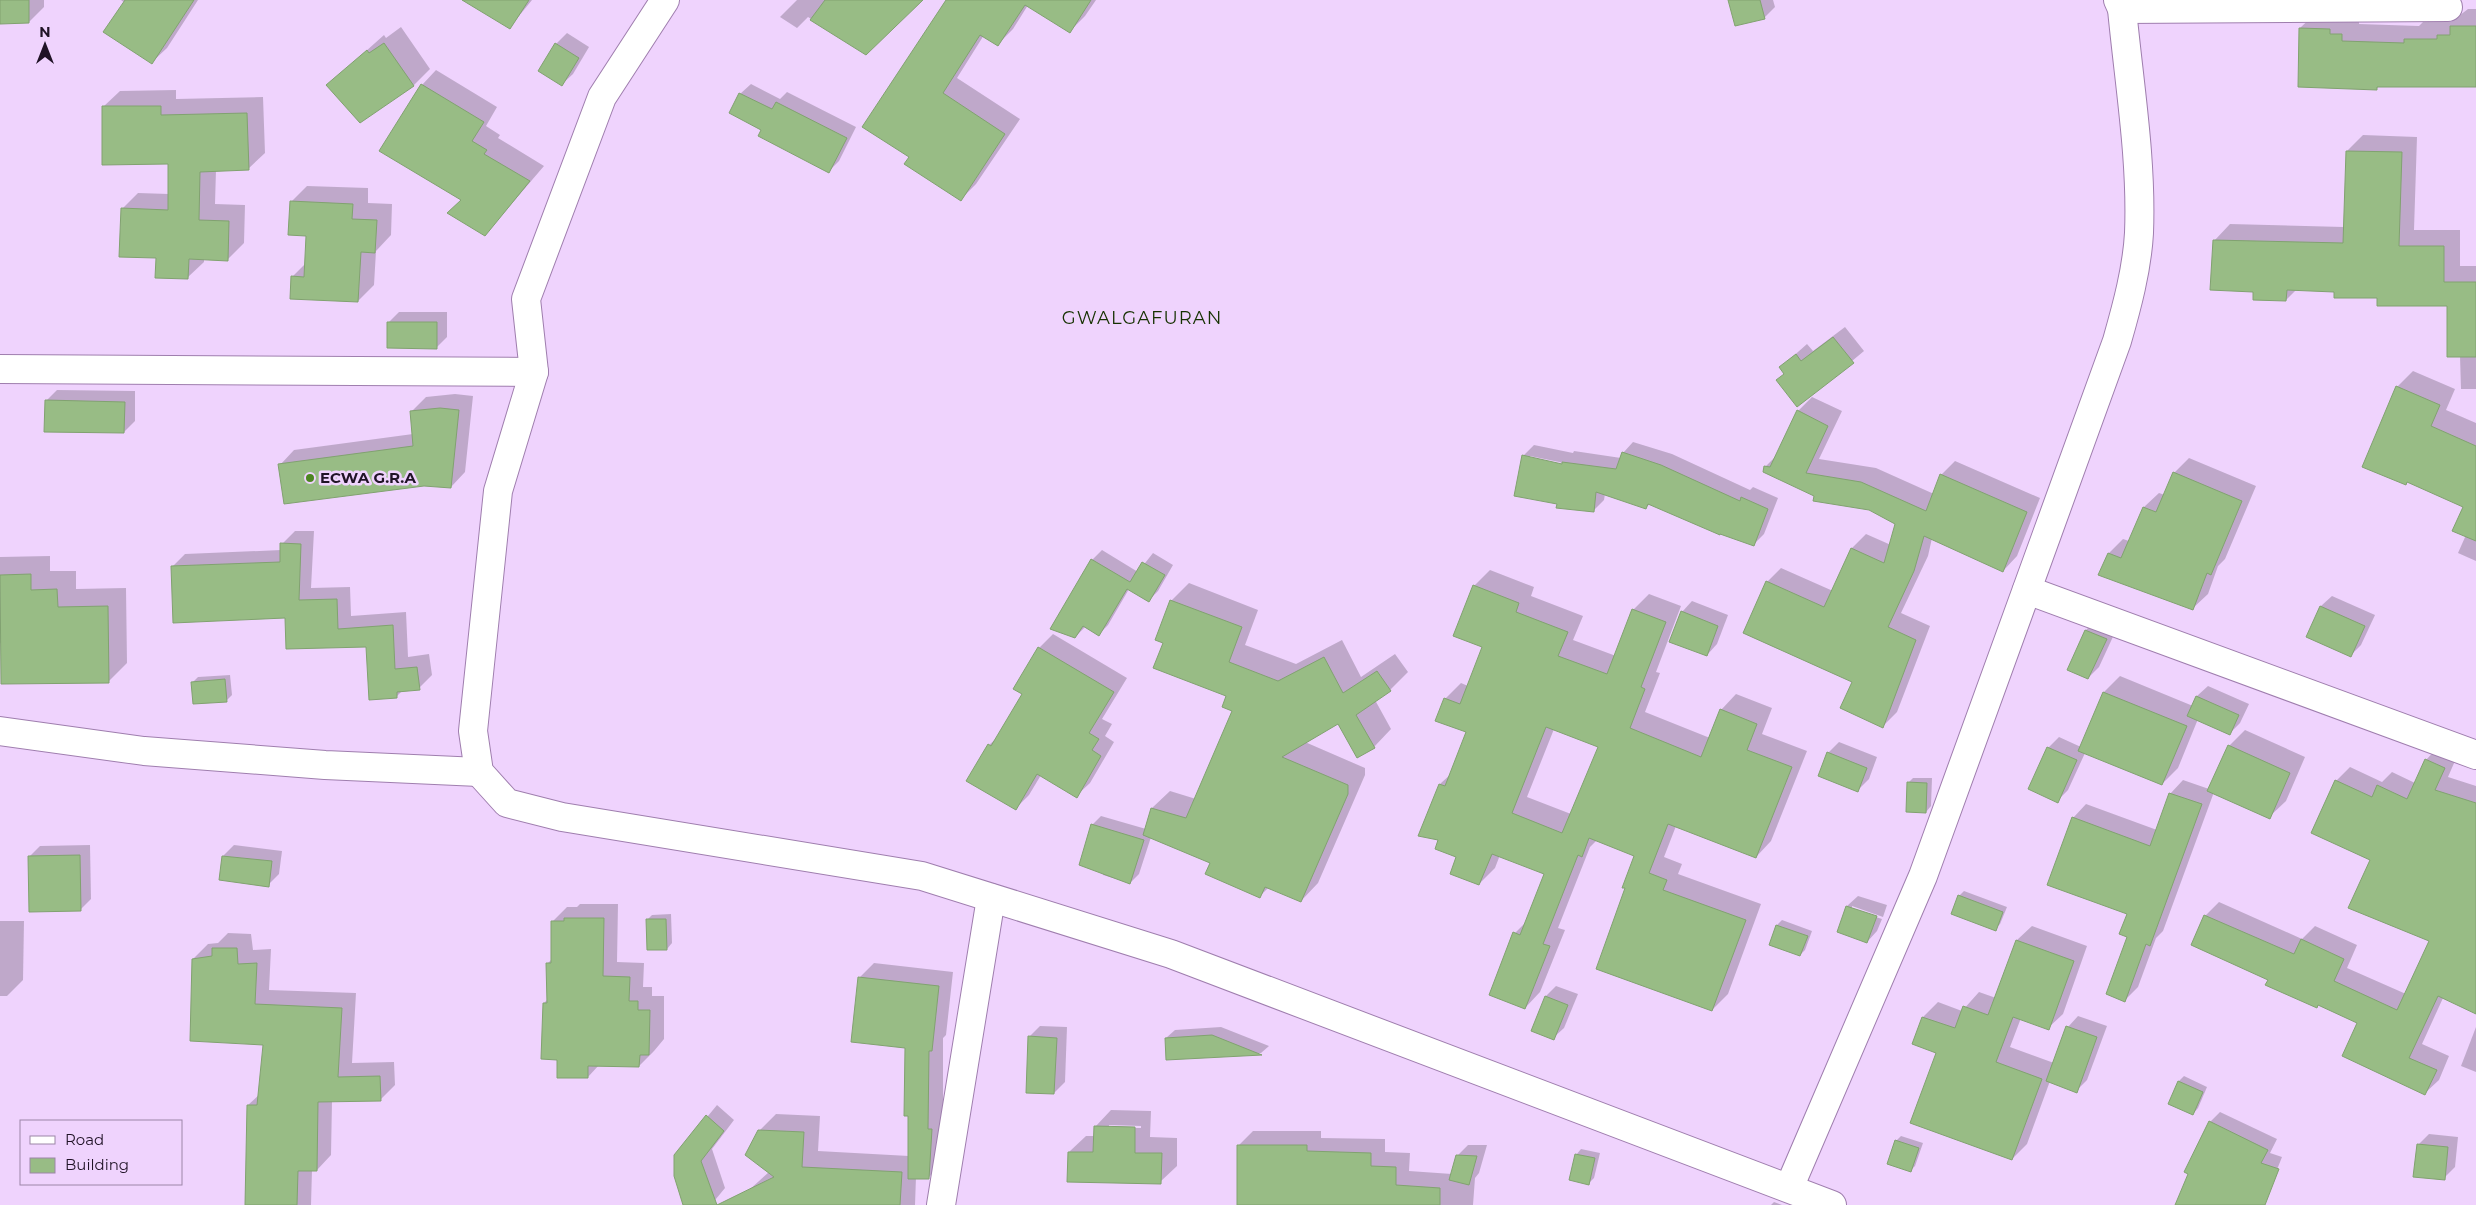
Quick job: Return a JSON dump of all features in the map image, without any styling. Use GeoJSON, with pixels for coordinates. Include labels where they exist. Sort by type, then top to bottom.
{"type":"FeatureCollection","features":[{"type":"Feature","properties":{"kind":"street"},"geometry":{"type":"LineString","coordinates":[[665,0],[602,97],[526,299],[534,372],[498,491],[473,731],[479,772],[507,803],[562,817],[922,876],[1171,954],[1832,1205]]}},
{"type":"Feature","properties":{"kind":"street"},"geometry":{"type":"LineString","coordinates":[[1789,1188],[1923,876],[2117,340],[2131,290],[2139,224],[2136,153],[2120,5],[2448,7]]}},
{"type":"Feature","properties":{"kind":"street"},"geometry":{"type":"LineString","coordinates":[[0,369],[534,372]]}},
{"type":"Feature","properties":{"kind":"street"},"geometry":{"type":"LineString","coordinates":[[2027,590],[2476,755]]}},
{"type":"Feature","properties":{"kind":"street"},"geometry":{"type":"LineString","coordinates":[[0,731],[144,751],[325,765],[479,772]]}},
{"type":"Feature","properties":{"kind":"street"},"geometry":{"type":"LineString","coordinates":[[941,1205],[992,898]]}},
{"type":"Feature","properties":{"kind":"building"},"geometry":{"type":"Polygon","coordinates":[[[0,0],[29,0],[29,23],[0,24],[0,0]]]}},
{"type":"Feature","properties":{"kind":"building"},"geometry":{"type":"Polygon","coordinates":[[[125,0],[194,0],[152,64],[103,32],[125,0]]]}},
{"type":"Feature","properties":{"kind":"building"},"geometry":{"type":"Polygon","coordinates":[[[462,0],[529,0],[510,29],[462,0]]]}},
{"type":"Feature","properties":{"kind":"building"},"geometry":{"type":"Polygon","coordinates":[[[825,0],[923,0],[866,55],[810,20],[825,0]]]}},
{"type":"Feature","properties":{"kind":"building"},"geometry":{"type":"Polygon","coordinates":[[[946,0],[1091,0],[1070,33],[1025,5],[998,46],[980,35],[943,93],[1005,134],[961,201],[904,164],[909,157],[862,127],[946,0]]]}},
{"type":"Feature","properties":{"kind":"building"},"geometry":{"type":"Polygon","coordinates":[[[1728,0],[1760,0],[1765,19],[1735,26],[1728,0]]]}},
{"type":"Feature","properties":{"kind":"building"},"geometry":{"type":"Polygon","coordinates":[[[2450,26],[2476,26],[2476,87],[2377,87],[2377,90],[2298,87],[2299,28],[2330,29],[2330,34],[2342,34],[2342,41],[2404,43],[2404,39],[2437,39],[2437,35],[2450,35],[2450,26]]]}},
{"type":"Feature","properties":{"kind":"building"},"geometry":{"type":"Polygon","coordinates":[[[384,43],[414,86],[360,123],[326,85],[367,50],[369,53],[384,43]]]}},
{"type":"Feature","properties":{"kind":"building"},"geometry":{"type":"Polygon","coordinates":[[[555,43],[579,58],[562,86],[538,71],[555,43]]]}},
{"type":"Feature","properties":{"kind":"building"},"geometry":{"type":"Polygon","coordinates":[[[421,84],[484,122],[472,141],[487,150],[484,154],[530,181],[485,236],[447,213],[461,200],[379,151],[421,84]]]}},
{"type":"Feature","properties":{"kind":"building"},"geometry":{"type":"Polygon","coordinates":[[[739,93],[772,109],[776,102],[847,138],[829,173],[758,136],[761,130],[729,113],[739,93]]]}},
{"type":"Feature","properties":{"kind":"building"},"geometry":{"type":"Polygon","coordinates":[[[102,106],[161,106],[161,115],[247,113],[249,170],[200,172],[199,220],[229,221],[228,261],[189,259],[188,279],[155,278],[156,258],[119,257],[121,208],[168,210],[168,164],[102,165],[102,106]]]}},
{"type":"Feature","properties":{"kind":"building"},"geometry":{"type":"Polygon","coordinates":[[[2346,151],[2402,152],[2399,246],[2444,246],[2444,282],[2476,282],[2476,357],[2447,357],[2447,306],[2377,306],[2377,298],[2334,298],[2334,292],[2287,290],[2286,301],[2253,300],[2253,292],[2210,290],[2213,240],[2343,243],[2346,151]]]}},
{"type":"Feature","properties":{"kind":"building"},"geometry":{"type":"Polygon","coordinates":[[[290,201],[353,204],[352,219],[377,220],[375,253],[361,252],[358,302],[290,299],[291,276],[304,277],[306,236],[288,235],[290,201]]]}},
{"type":"Feature","properties":{"kind":"building"},"geometry":{"type":"Polygon","coordinates":[[[387,322],[437,322],[437,349],[387,348],[387,322]]]}},
{"type":"Feature","properties":{"kind":"building"},"geometry":{"type":"Polygon","coordinates":[[[1833,337],[1854,363],[1797,407],[1776,380],[1784,374],[1779,367],[1796,354],[1801,361],[1833,337]]]}},
{"type":"Feature","properties":{"kind":"building"},"geometry":{"type":"Polygon","coordinates":[[[2396,386],[2440,405],[2431,426],[2476,446],[2476,541],[2452,531],[2463,507],[2407,482],[2406,485],[2362,467],[2396,386]]]}},
{"type":"Feature","properties":{"kind":"building"},"geometry":{"type":"Polygon","coordinates":[[[45,400],[125,402],[124,433],[44,432],[45,400]]]}},
{"type":"Feature","properties":{"kind":"building"},"geometry":{"type":"Polygon","coordinates":[[[440,408],[459,410],[451,488],[424,486],[284,504],[278,464],[413,446],[410,411],[440,408]]]}},
{"type":"Feature","properties":{"kind":"building"},"geometry":{"type":"Polygon","coordinates":[[[1797,410],[1828,426],[1806,473],[1861,482],[1926,511],[1940,474],[2027,512],[2003,572],[1924,536],[1914,571],[1888,627],[1916,640],[1883,728],[1840,708],[1852,682],[1743,633],[1766,581],[1824,607],[1851,548],[1884,563],[1895,524],[1869,510],[1813,501],[1814,496],[1763,472],[1764,466],[1770,467],[1797,410]]]}},
{"type":"Feature","properties":{"kind":"building"},"geometry":{"type":"Polygon","coordinates":[[[1622,452],[1661,465],[1740,501],[1741,497],[1768,509],[1754,546],[1720,535],[1648,504],[1646,509],[1596,492],[1594,512],[1556,508],[1557,504],[1514,496],[1522,455],[1562,464],[1562,462],[1616,469],[1622,452]]]}},
{"type":"Feature","properties":{"kind":"building"},"geometry":{"type":"Polygon","coordinates":[[[2173,472],[2242,501],[2211,575],[2207,573],[2193,610],[2098,575],[2108,553],[2121,558],[2143,507],[2156,512],[2173,472]]]}},
{"type":"Feature","properties":{"kind":"building"},"geometry":{"type":"Polygon","coordinates":[[[280,543],[301,544],[299,600],[337,599],[338,629],[393,625],[395,669],[417,667],[420,690],[397,692],[397,698],[369,700],[366,647],[286,649],[285,618],[173,623],[171,566],[280,562],[280,543]]]}},
{"type":"Feature","properties":{"kind":"building"},"geometry":{"type":"Polygon","coordinates":[[[1091,559],[1130,582],[1142,562],[1165,575],[1149,602],[1127,589],[1099,636],[1083,626],[1075,638],[1050,629],[1091,559]]]}},
{"type":"Feature","properties":{"kind":"building"},"geometry":{"type":"Polygon","coordinates":[[[31,574],[31,590],[57,589],[58,607],[108,606],[109,683],[1,684],[0,575],[31,574]]]}},
{"type":"Feature","properties":{"kind":"building"},"geometry":{"type":"Polygon","coordinates":[[[1473,585],[1519,603],[1516,612],[1568,632],[1558,656],[1607,674],[1632,609],[1666,622],[1641,687],[1645,689],[1630,728],[1701,757],[1720,709],[1757,724],[1747,750],[1792,767],[1756,858],[1668,824],[1649,873],[1667,880],[1663,890],[1746,920],[1712,1011],[1596,969],[1625,888],[1622,888],[1634,856],[1589,838],[1582,857],[1578,855],[1543,944],[1550,946],[1525,1009],[1489,995],[1513,932],[1520,935],[1544,874],[1492,854],[1479,885],[1450,874],[1456,857],[1435,849],[1438,840],[1418,836],[1439,784],[1445,786],[1466,732],[1435,721],[1444,698],[1460,704],[1482,647],[1453,636],[1473,585]],[[1546,727],[1512,813],[1562,833],[1598,747],[1546,727]]]}},
{"type":"Feature","properties":{"kind":"building"},"geometry":{"type":"Polygon","coordinates":[[[1170,600],[1242,627],[1229,662],[1278,681],[1324,657],[1343,693],[1377,671],[1391,691],[1356,715],[1375,748],[1357,758],[1338,724],[1282,757],[1348,785],[1348,794],[1301,902],[1265,887],[1260,898],[1205,874],[1210,863],[1143,835],[1151,808],[1186,818],[1232,711],[1222,707],[1226,696],[1153,668],[1163,643],[1155,640],[1170,600]]]}},
{"type":"Feature","properties":{"kind":"building"},"geometry":{"type":"Polygon","coordinates":[[[2320,606],[2365,626],[2351,657],[2306,637],[2320,606]]]}},
{"type":"Feature","properties":{"kind":"building"},"geometry":{"type":"Polygon","coordinates":[[[1681,611],[1718,626],[1707,656],[1669,642],[1681,611]]]}},
{"type":"Feature","properties":{"kind":"building"},"geometry":{"type":"Polygon","coordinates":[[[2085,630],[2107,639],[2088,679],[2067,670],[2085,630]]]}},
{"type":"Feature","properties":{"kind":"building"},"geometry":{"type":"Polygon","coordinates":[[[1038,647],[1114,692],[1089,733],[1099,739],[1092,750],[1101,756],[1077,798],[1037,774],[1016,810],[966,781],[988,744],[991,746],[1022,694],[1013,689],[1038,647]]]}},
{"type":"Feature","properties":{"kind":"building"},"geometry":{"type":"Polygon","coordinates":[[[225,679],[227,702],[193,704],[191,682],[225,679]]]}},
{"type":"Feature","properties":{"kind":"building"},"geometry":{"type":"Polygon","coordinates":[[[2103,692],[2187,726],[2162,785],[2078,751],[2103,692]]]}},
{"type":"Feature","properties":{"kind":"building"},"geometry":{"type":"Polygon","coordinates":[[[2196,696],[2239,715],[2230,735],[2187,716],[2196,696]]]}},
{"type":"Feature","properties":{"kind":"building"},"geometry":{"type":"Polygon","coordinates":[[[2228,745],[2290,773],[2270,819],[2207,791],[2228,745]]]}},
{"type":"Feature","properties":{"kind":"building"},"geometry":{"type":"Polygon","coordinates":[[[2047,747],[2077,760],[2058,803],[2028,789],[2047,747]]]}},
{"type":"Feature","properties":{"kind":"building"},"geometry":{"type":"Polygon","coordinates":[[[1827,752],[1867,768],[1858,792],[1818,776],[1827,752]]]}},
{"type":"Feature","properties":{"kind":"building"},"geometry":{"type":"Polygon","coordinates":[[[2425,759],[2445,768],[2435,790],[2476,803],[2476,1014],[2438,996],[2409,1058],[2437,1070],[2425,1095],[2342,1056],[2357,1023],[2318,1005],[2317,1008],[2265,985],[2268,980],[2191,945],[2204,915],[2294,954],[2301,939],[2344,959],[2334,981],[2397,1010],[2429,941],[2348,908],[2370,860],[2311,833],[2335,780],[2372,797],[2377,785],[2407,799],[2425,759]]]}},
{"type":"Feature","properties":{"kind":"building"},"geometry":{"type":"Polygon","coordinates":[[[1907,782],[1927,783],[1926,813],[1906,812],[1907,782]]]}},
{"type":"Feature","properties":{"kind":"building"},"geometry":{"type":"Polygon","coordinates":[[[2169,793],[2202,804],[2150,946],[2146,944],[2125,1002],[2106,994],[2127,937],[2119,934],[2127,914],[2047,885],[2072,817],[2150,846],[2169,793]]]}},
{"type":"Feature","properties":{"kind":"building"},"geometry":{"type":"Polygon","coordinates":[[[1091,824],[1144,840],[1130,884],[1079,865],[1091,824]]]}},
{"type":"Feature","properties":{"kind":"building"},"geometry":{"type":"Polygon","coordinates":[[[80,855],[81,911],[29,912],[28,856],[80,855]]]}},
{"type":"Feature","properties":{"kind":"building"},"geometry":{"type":"Polygon","coordinates":[[[222,856],[272,861],[269,887],[219,880],[222,856]]]}},
{"type":"Feature","properties":{"kind":"building"},"geometry":{"type":"Polygon","coordinates":[[[1958,895],[2003,912],[1996,931],[1951,914],[1958,895]]]}},
{"type":"Feature","properties":{"kind":"building"},"geometry":{"type":"Polygon","coordinates":[[[1846,906],[1877,916],[1867,943],[1837,932],[1846,906]]]}},
{"type":"Feature","properties":{"kind":"building"},"geometry":{"type":"Polygon","coordinates":[[[564,918],[604,918],[603,976],[630,977],[629,1001],[638,1001],[638,1010],[650,1010],[649,1055],[640,1055],[639,1067],[588,1066],[588,1078],[557,1078],[557,1060],[541,1059],[543,1003],[547,1003],[546,963],[551,963],[551,921],[564,921],[564,918]]]}},
{"type":"Feature","properties":{"kind":"building"},"geometry":{"type":"Polygon","coordinates":[[[646,919],[666,919],[667,950],[647,950],[646,919]]]}},
{"type":"Feature","properties":{"kind":"building"},"geometry":{"type":"Polygon","coordinates":[[[1776,925],[1808,936],[1800,956],[1769,945],[1776,925]]]}},
{"type":"Feature","properties":{"kind":"building"},"geometry":{"type":"Polygon","coordinates":[[[2016,940],[2074,961],[2049,1030],[2013,1017],[1996,1062],[2042,1079],[2012,1160],[1910,1123],[1936,1053],[1912,1044],[1922,1017],[1955,1028],[1963,1006],[1988,1015],[2016,940]]]}},
{"type":"Feature","properties":{"kind":"building"},"geometry":{"type":"Polygon","coordinates":[[[212,948],[237,948],[238,964],[257,963],[255,1004],[342,1008],[338,1077],[380,1076],[381,1101],[318,1102],[317,1171],[298,1171],[297,1205],[245,1205],[247,1105],[257,1105],[263,1045],[190,1041],[192,959],[212,956],[212,948]]]}},
{"type":"Feature","properties":{"kind":"building"},"geometry":{"type":"Polygon","coordinates":[[[858,977],[939,986],[932,1051],[929,1051],[928,1129],[932,1129],[929,1179],[908,1179],[908,1116],[904,1116],[905,1048],[851,1042],[858,977]]]}},
{"type":"Feature","properties":{"kind":"building"},"geometry":{"type":"Polygon","coordinates":[[[1545,996],[1568,1005],[1554,1040],[1531,1031],[1545,996]]]}},
{"type":"Feature","properties":{"kind":"building"},"geometry":{"type":"Polygon","coordinates":[[[2066,1026],[2097,1037],[2077,1093],[2046,1081],[2066,1026]]]}},
{"type":"Feature","properties":{"kind":"building"},"geometry":{"type":"Polygon","coordinates":[[[1212,1035],[1262,1055],[1166,1060],[1165,1038],[1212,1035]]]}},
{"type":"Feature","properties":{"kind":"building"},"geometry":{"type":"Polygon","coordinates":[[[1028,1036],[1057,1038],[1054,1094],[1026,1093],[1028,1036]]]}},
{"type":"Feature","properties":{"kind":"building"},"geometry":{"type":"Polygon","coordinates":[[[2178,1081],[2203,1092],[2193,1115],[2168,1104],[2178,1081]]]}},
{"type":"Feature","properties":{"kind":"building"},"geometry":{"type":"Polygon","coordinates":[[[706,1115],[724,1131],[701,1161],[717,1205],[683,1205],[674,1176],[674,1155],[706,1115]]]}},
{"type":"Feature","properties":{"kind":"building"},"geometry":{"type":"Polygon","coordinates":[[[2209,1121],[2268,1150],[2261,1163],[2279,1169],[2265,1205],[2175,1205],[2188,1174],[2184,1172],[2209,1121]]]}},
{"type":"Feature","properties":{"kind":"building"},"geometry":{"type":"Polygon","coordinates":[[[1094,1126],[1135,1127],[1135,1153],[1162,1153],[1161,1184],[1067,1182],[1068,1152],[1093,1152],[1094,1126]]]}},
{"type":"Feature","properties":{"kind":"building"},"geometry":{"type":"Polygon","coordinates":[[[758,1130],[804,1132],[802,1167],[902,1172],[900,1205],[717,1205],[774,1177],[745,1155],[758,1130]]]}},
{"type":"Feature","properties":{"kind":"building"},"geometry":{"type":"Polygon","coordinates":[[[1895,1140],[1919,1148],[1911,1172],[1887,1164],[1895,1140]]]}},
{"type":"Feature","properties":{"kind":"building"},"geometry":{"type":"Polygon","coordinates":[[[2417,1144],[2448,1147],[2445,1180],[2413,1177],[2417,1144]]]}},
{"type":"Feature","properties":{"kind":"building"},"geometry":{"type":"Polygon","coordinates":[[[1237,1145],[1307,1145],[1307,1151],[1371,1153],[1371,1166],[1396,1167],[1396,1185],[1440,1188],[1440,1205],[1237,1205],[1237,1145]]]}},
{"type":"Feature","properties":{"kind":"building"},"geometry":{"type":"Polygon","coordinates":[[[1575,1154],[1595,1158],[1589,1185],[1569,1180],[1575,1154]]]}},
{"type":"Feature","properties":{"kind":"building"},"geometry":{"type":"Polygon","coordinates":[[[1456,1155],[1477,1156],[1469,1185],[1449,1180],[1456,1155]]]}},
{"type":"Feature","properties":{"kind":"place","name":"ECWA G.R.A"},"geometry":{"type":"Point","coordinates":[310,478]}},
{"type":"Feature","properties":{"kind":"district","name":"GWALGAFURAN"},"geometry":{"type":"Point","coordinates":[1142,318]}}]}
